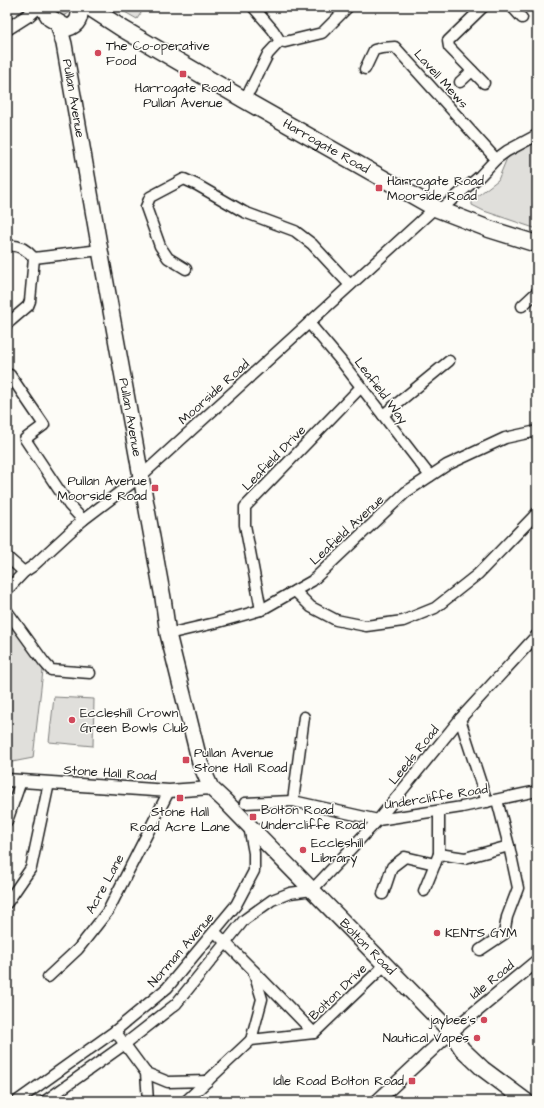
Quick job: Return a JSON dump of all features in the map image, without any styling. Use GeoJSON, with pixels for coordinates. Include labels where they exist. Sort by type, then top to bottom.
{"type":"FeatureCollection","features":[{"type":"Feature","properties":{"kind":"highway"},"geometry":{"type":"LineString","coordinates":[[59,20],[80,15],[79,7]]}},
{"type":"Feature","properties":{"kind":"highway"},"geometry":{"type":"LineString","coordinates":[[89,7],[123,29]]}},
{"type":"Feature","properties":{"kind":"highway"},"geometry":{"type":"LineString","coordinates":[[59,20],[98,22],[123,29]]}},
{"type":"Feature","properties":{"kind":"highway","name":"Harrogate Road"},"geometry":{"type":"LineString","coordinates":[[123,29],[437,209],[489,229],[537,244]]}},
{"type":"Feature","properties":{"kind":"main road","name":"Pullan Avenue"},"geometry":{"type":"LineString","coordinates":[[59,20],[164,598],[168,634],[200,764],[211,788]]}},
{"type":"Feature","properties":{"kind":"main road","name":"Bolton Road"},"geometry":{"type":"LineString","coordinates":[[211,788],[451,1032],[462,1049],[483,1069],[526,1101]]}},
{"type":"Feature","properties":{"kind":"street"},"geometry":{"type":"LineString","coordinates":[[7,28],[29,15],[38,7]]}},
{"type":"Feature","properties":{"kind":"street"},"geometry":{"type":"LineString","coordinates":[[253,7],[273,30],[280,41],[285,42],[322,33],[348,7]]}},
{"type":"Feature","properties":{"kind":"street"},"geometry":{"type":"LineString","coordinates":[[483,7],[448,41],[449,47],[484,83]]}},
{"type":"Feature","properties":{"kind":"street"},"geometry":{"type":"LineString","coordinates":[[512,7],[522,18]]}},
{"type":"Feature","properties":{"kind":"street"},"geometry":{"type":"LineString","coordinates":[[29,15],[59,20]]}},
{"type":"Feature","properties":{"kind":"street"},"geometry":{"type":"LineString","coordinates":[[243,99],[250,90],[268,54],[280,41]]}},
{"type":"Feature","properties":{"kind":"street","name":"Lavell Mews"},"geometry":{"type":"LineString","coordinates":[[365,69],[374,50],[395,47],[496,159]]}},
{"type":"Feature","properties":{"kind":"street"},"geometry":{"type":"LineString","coordinates":[[460,82],[472,71]]}},
{"type":"Feature","properties":{"kind":"street","name":"Moorside Road"},"geometry":{"type":"LineString","coordinates":[[7,590],[24,572],[33,566],[84,520],[141,476],[350,285],[437,209],[480,176],[496,159],[537,135]]}},
{"type":"Feature","properties":{"kind":"street"},"geometry":{"type":"LineString","coordinates":[[186,269],[168,258],[160,246],[146,208],[150,197],[184,179],[244,212],[295,231],[312,244],[350,285]]}},
{"type":"Feature","properties":{"kind":"street"},"geometry":{"type":"LineString","coordinates":[[7,246],[12,245],[26,249],[34,258],[30,300],[28,306],[7,324]]}},
{"type":"Feature","properties":{"kind":"street"},"geometry":{"type":"LineString","coordinates":[[34,258],[100,250]]}},
{"type":"Feature","properties":{"kind":"street"},"geometry":{"type":"LineString","coordinates":[[522,306],[537,292]]}},
{"type":"Feature","properties":{"kind":"street","name":"Leafield Way"},"geometry":{"type":"LineString","coordinates":[[309,323],[341,361],[430,476]]}},
{"type":"Feature","properties":{"kind":"street"},"geometry":{"type":"LineString","coordinates":[[383,415],[449,361]]}},
{"type":"Feature","properties":{"kind":"street"},"geometry":{"type":"LineString","coordinates":[[10,375],[44,425],[25,438],[69,505],[84,520]]}},
{"type":"Feature","properties":{"kind":"street","name":"Leafield Drive"},"geometry":{"type":"LineString","coordinates":[[261,610],[245,525],[245,507],[361,387]]}},
{"type":"Feature","properties":{"kind":"street","name":"Leafield Avenue"},"geometry":{"type":"LineString","coordinates":[[168,634],[216,623],[261,610],[312,581],[406,492],[430,476],[447,465],[505,438],[537,431]]}},
{"type":"Feature","properties":{"kind":"street"},"geometry":{"type":"LineString","coordinates":[[295,591],[311,607],[336,620],[366,626],[403,621],[435,608],[478,574],[537,513]]}},
{"type":"Feature","properties":{"kind":"street"},"geometry":{"type":"LineString","coordinates":[[7,557],[24,572]]}},
{"type":"Feature","properties":{"kind":"street"},"geometry":{"type":"LineString","coordinates":[[7,611],[51,670],[90,673]]}},
{"type":"Feature","properties":{"kind":"street","name":"Leeds Road"},"geometry":{"type":"LineString","coordinates":[[312,890],[378,820],[460,719],[535,642]]}},
{"type":"Feature","properties":{"kind":"street"},"geometry":{"type":"LineString","coordinates":[[293,801],[304,717]]}},
{"type":"Feature","properties":{"kind":"street"},"geometry":{"type":"LineString","coordinates":[[460,719],[509,846],[518,888],[506,918],[504,934],[480,950]]}},
{"type":"Feature","properties":{"kind":"street","name":"Stone Hall Road"},"geometry":{"type":"LineString","coordinates":[[7,780],[169,792],[211,788]]}},
{"type":"Feature","properties":{"kind":"street"},"geometry":{"type":"LineString","coordinates":[[7,821],[21,781]]}},
{"type":"Feature","properties":{"kind":"street"},"geometry":{"type":"LineString","coordinates":[[7,903],[31,868],[49,783]]}},
{"type":"Feature","properties":{"kind":"street","name":"Undercliffe Road"},"geometry":{"type":"LineString","coordinates":[[245,803],[293,801],[378,820],[439,811],[537,791]]}},
{"type":"Feature","properties":{"kind":"street","name":"Acre Lane"},"geometry":{"type":"LineString","coordinates":[[48,977],[78,949],[108,910],[169,792]]}},
{"type":"Feature","properties":{"kind":"street"},"geometry":{"type":"LineString","coordinates":[[424,891],[439,854],[439,811]]}},
{"type":"Feature","properties":{"kind":"street","name":"Norman Avenue"},"geometry":{"type":"LineString","coordinates":[[17,1101],[114,1031],[168,988],[236,905],[254,871],[254,853],[249,826]]}},
{"type":"Feature","properties":{"kind":"street"},"geometry":{"type":"LineString","coordinates":[[439,854],[465,858],[509,846]]}},
{"type":"Feature","properties":{"kind":"street"},"geometry":{"type":"LineString","coordinates":[[383,894],[392,867],[405,857],[435,864]]}},
{"type":"Feature","properties":{"kind":"street"},"geometry":{"type":"LineString","coordinates":[[45,1101],[125,1044],[176,1004],[244,920],[272,900],[290,893],[312,890]]}},
{"type":"Feature","properties":{"kind":"street"},"geometry":{"type":"LineString","coordinates":[[214,932],[314,1033]]}},
{"type":"Feature","properties":{"kind":"street","name":"Idle Road"},"geometry":{"type":"LineString","coordinates":[[377,1101],[451,1032],[537,961]]}},
{"type":"Feature","properties":{"kind":"street","name":"Bolton Drive"},"geometry":{"type":"LineString","coordinates":[[251,1040],[314,1033],[385,965]]}},
{"type":"Feature","properties":{"kind":"street"},"geometry":{"type":"LineString","coordinates":[[186,1101],[251,1040],[262,999],[253,970]]}},
{"type":"Feature","properties":{"kind":"street"},"geometry":{"type":"LineString","coordinates":[[114,1031],[146,1073],[148,1101]]}},
{"type":"Feature","properties":{"kind":"street"},"geometry":{"type":"LineString","coordinates":[[146,1073],[168,1082],[208,1081]]}},
{"type":"Feature","properties":{"kind":"shaded area"},"geometry":{"type":"Polygon","coordinates":[[[55,7],[71,7],[69,13],[62,16],[58,13],[55,7]]]}},
{"type":"Feature","properties":{"kind":"shaded area"},"geometry":{"type":"Polygon","coordinates":[[[116,7],[145,7],[137,19],[116,7]]]}},
{"type":"Feature","properties":{"kind":"shaded area"},"geometry":{"type":"Polygon","coordinates":[[[535,143],[537,144],[537,229],[484,211],[472,205],[472,200],[498,180],[507,158],[535,143]]]}},
{"type":"Feature","properties":{"kind":"shaded area"},"geometry":{"type":"Polygon","coordinates":[[[7,611],[44,662],[33,758],[7,763],[7,611]]]}},
{"type":"Feature","properties":{"kind":"shaded area","name":"Eccleshill Crown Green Bowls Club"},"geometry":{"type":"Polygon","coordinates":[[[54,697],[94,699],[93,746],[49,742],[54,697]]]}},
{"type":"Feature","properties":{"kind":"place","name":"The Co-operative Food"},"geometry":{"type":"Point","coordinates":[98,53]}},
{"type":"Feature","properties":{"kind":"place","name":"Harrogate Road Pullan Avenue"},"geometry":{"type":"Point","coordinates":[183,74]}},
{"type":"Feature","properties":{"kind":"place","name":"Harrogate Road Moorside Road"},"geometry":{"type":"Point","coordinates":[379,188]}},
{"type":"Feature","properties":{"kind":"place","name":"Pullan Avenue Moorside Road"},"geometry":{"type":"Point","coordinates":[155,488]}},
{"type":"Feature","properties":{"kind":"place","name":"Eccleshill Crown Green Bowls Club"},"geometry":{"type":"Point","coordinates":[72,720]}},
{"type":"Feature","properties":{"kind":"place","name":"Pullan Avenue Stone Hall Road"},"geometry":{"type":"Point","coordinates":[186,760]}},
{"type":"Feature","properties":{"kind":"place","name":"Stone Hall Road Acre Lane"},"geometry":{"type":"Point","coordinates":[180,798]}},
{"type":"Feature","properties":{"kind":"place","name":"Bolton Road Undercliffe Road"},"geometry":{"type":"Point","coordinates":[253,817]}},
{"type":"Feature","properties":{"kind":"place","name":"Eccleshill Library"},"geometry":{"type":"Point","coordinates":[303,850]}},
{"type":"Feature","properties":{"kind":"place","name":"KENTS GYM"},"geometry":{"type":"Point","coordinates":[437,933]}},
{"type":"Feature","properties":{"kind":"place","name":"jaybee's"},"geometry":{"type":"Point","coordinates":[484,1020]}},
{"type":"Feature","properties":{"kind":"place","name":"Nautical Vapes"},"geometry":{"type":"Point","coordinates":[477,1038]}},
{"type":"Feature","properties":{"kind":"place","name":"Idle Road Bolton Road"},"geometry":{"type":"Point","coordinates":[412,1081]}}]}
